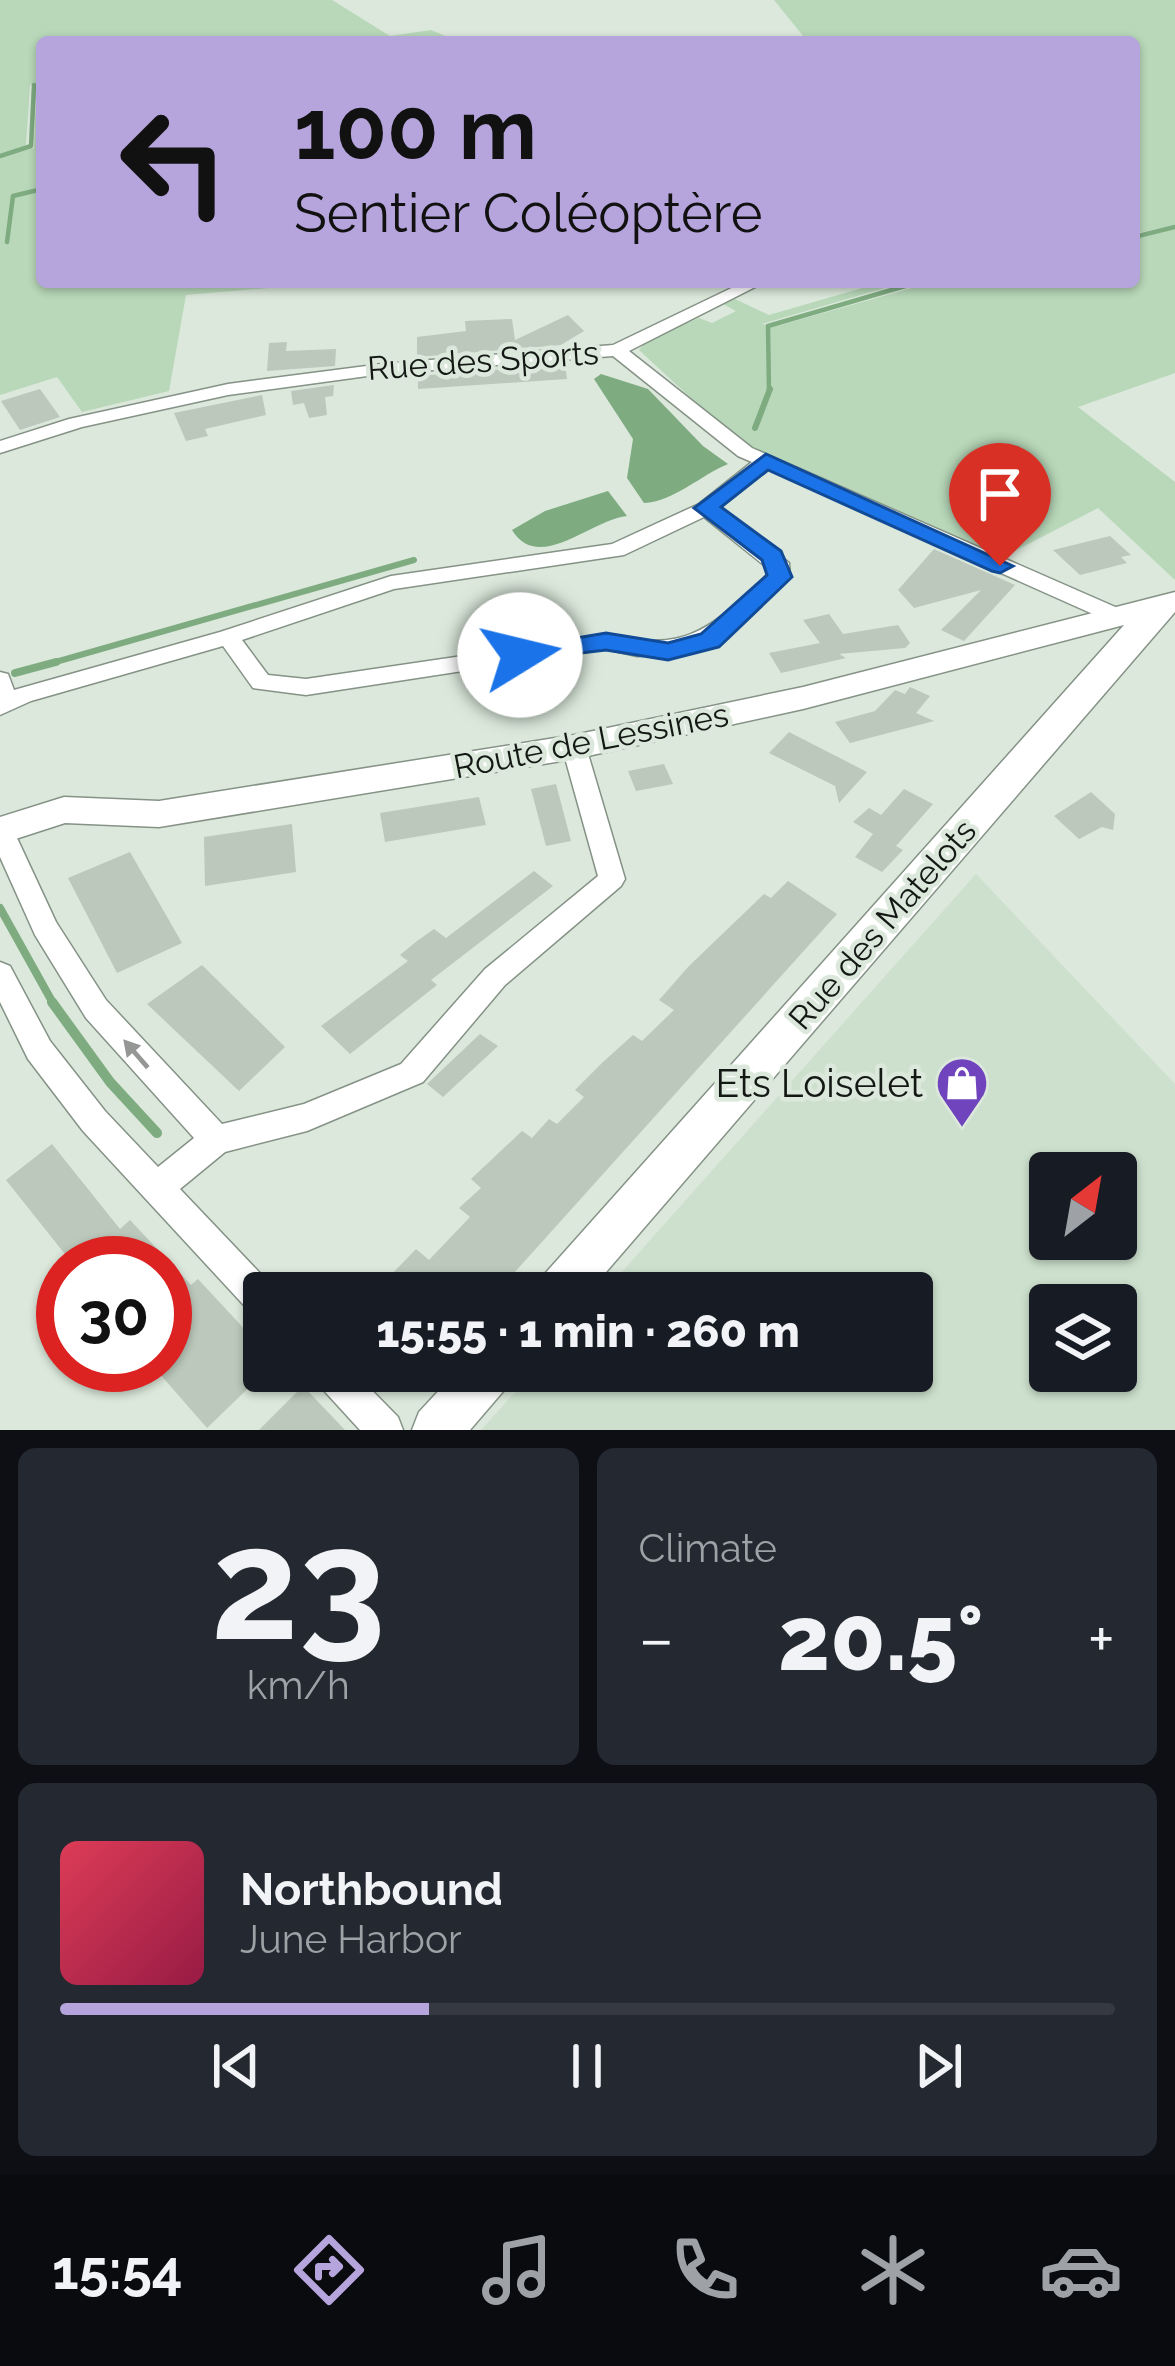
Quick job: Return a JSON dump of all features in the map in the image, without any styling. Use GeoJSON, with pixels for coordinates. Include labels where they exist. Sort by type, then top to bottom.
{"type":"FeatureCollection","features":[{"type":"Feature","properties":{"kind":"main road","name":"Route de Lessines"},"geometry":{"type":"LineString","coordinates":[[0,830],[64,810],[159,814],[574,747],[803,698],[1151,609]]}},
{"type":"Feature","properties":{"kind":"main road","name":"Rue des Matelots"},"geometry":{"type":"LineString","coordinates":[[576,1272],[1151,609]]}},
{"type":"Feature","properties":{"kind":"main road"},"geometry":{"type":"LineString","coordinates":[[437,1430],[470,1392]]}},
{"type":"Feature","properties":{"kind":"street"},"geometry":{"type":"LineString","coordinates":[[617,350],[745,288]]}},
{"type":"Feature","properties":{"kind":"street","name":"Rue des Sports"},"geometry":{"type":"LineString","coordinates":[[0,447],[177,395],[270,379],[617,350],[745,452],[1151,609]]}},
{"type":"Feature","properties":{"kind":"street"},"geometry":{"type":"LineString","coordinates":[[2,697],[228,637],[391,583],[617,550],[706,508],[766,461]]}},
{"type":"Feature","properties":{"kind":"street"},"geometry":{"type":"LineString","coordinates":[[228,637],[261,682],[306,687],[606,642],[637,650],[689,649],[710,641],[779,577],[781,568],[706,508]]}},
{"type":"Feature","properties":{"kind":"street"},"geometry":{"type":"LineString","coordinates":[[165,1197],[216,1140],[307,1117],[412,1073],[495,977],[612,879],[574,747]]}},
{"type":"Feature","properties":{"kind":"street"},"geometry":{"type":"LineString","coordinates":[[0,830],[45,927],[96,1009],[216,1140]]}},
{"type":"Feature","properties":{"kind":"street"},"geometry":{"type":"LineString","coordinates":[[0,974],[45,1058],[243,1280]]}},
{"type":"Feature","properties":{"kind":"street"},"geometry":{"type":"LineString","coordinates":[[349,1392],[385,1430]]}},
{"type":"Feature","properties":{"kind":"shaded area"},"geometry":{"type":"Polygon","coordinates":[[[0,0],[332,0],[390,36],[36,36],[36,84],[30,85],[26,145],[0,155],[0,0]]]}},
{"type":"Feature","properties":{"kind":"shaded area"},"geometry":{"type":"Polygon","coordinates":[[[774,0],[1175,0],[1175,225],[1140,233],[1140,36],[803,36],[774,0]]]}},
{"type":"Feature","properties":{"kind":"shaded area"},"geometry":{"type":"Polygon","coordinates":[[[431,30],[446,36],[390,36],[431,30]]]}},
{"type":"Feature","properties":{"kind":"shaded area"},"geometry":{"type":"Polygon","coordinates":[[[36,105],[36,288],[269,288],[186,295],[169,391],[82,412],[57,377],[0,395],[0,157],[34,148],[36,105]]]}},
{"type":"Feature","properties":{"kind":"shaded area"},"geometry":{"type":"Polygon","coordinates":[[[1175,229],[1175,373],[1078,407],[1175,482],[1175,580],[1098,508],[1003,557],[754,450],[733,437],[639,350],[647,340],[699,318],[712,323],[736,311],[723,304],[735,299],[769,315],[862,288],[885,288],[762,324],[777,326],[912,288],[1140,288],[1140,238],[1175,229]]]}},
{"type":"Feature","properties":{"kind":"shaded area"},"geometry":{"type":"Polygon","coordinates":[[[601,374],[648,389],[703,446],[728,464],[676,493],[644,503],[627,478],[633,439],[594,379],[601,374]]]}},
{"type":"Feature","properties":{"kind":"shaded area"},"geometry":{"type":"Polygon","coordinates":[[[608,491],[627,516],[551,546],[523,542],[512,530],[545,511],[608,491]]]}},
{"type":"Feature","properties":{"kind":"shaded area","name":"Ets Loiselet"},"geometry":{"type":"Polygon","coordinates":[[[976,874],[1175,1084],[1175,1430],[481,1430],[515,1392],[933,1392],[933,1272],[622,1272],[976,874]]]}},
{"type":"Feature","properties":{"kind":"building"},"geometry":{"type":"Polygon","coordinates":[[[568,315],[584,331],[561,345],[417,357],[417,337],[466,331],[465,321],[512,319],[515,340],[568,315]]]}},
{"type":"Feature","properties":{"kind":"building"},"geometry":{"type":"Polygon","coordinates":[[[287,342],[286,351],[336,349],[335,366],[267,371],[269,343],[287,342]]]}},
{"type":"Feature","properties":{"kind":"building"},"geometry":{"type":"Polygon","coordinates":[[[565,364],[567,379],[418,389],[418,376],[565,364]]]}},
{"type":"Feature","properties":{"kind":"building"},"geometry":{"type":"Polygon","coordinates":[[[334,385],[333,396],[325,397],[327,415],[309,418],[304,403],[293,405],[291,391],[334,385]]]}},
{"type":"Feature","properties":{"kind":"building"},"geometry":{"type":"Polygon","coordinates":[[[40,389],[60,417],[20,430],[1,401],[40,389]]]}},
{"type":"Feature","properties":{"kind":"building"},"geometry":{"type":"Polygon","coordinates":[[[262,395],[266,415],[205,429],[208,436],[186,441],[174,413],[262,395]]]}},
{"type":"Feature","properties":{"kind":"building"},"geometry":{"type":"Polygon","coordinates":[[[1110,536],[1131,555],[1121,557],[1127,563],[1080,575],[1053,550],[1110,536]]]}},
{"type":"Feature","properties":{"kind":"building"},"geometry":{"type":"Polygon","coordinates":[[[934,549],[1015,585],[964,641],[941,630],[981,590],[914,608],[898,590],[934,549]]]}},
{"type":"Feature","properties":{"kind":"building"},"geometry":{"type":"Polygon","coordinates":[[[829,614],[843,634],[898,625],[910,643],[905,648],[839,654],[846,658],[781,673],[769,653],[820,643],[803,620],[829,614]]]}},
{"type":"Feature","properties":{"kind":"building"},"geometry":{"type":"Polygon","coordinates":[[[910,687],[930,696],[916,713],[934,721],[850,743],[835,722],[875,711],[895,690],[905,694],[910,687]]]}},
{"type":"Feature","properties":{"kind":"building"},"geometry":{"type":"Polygon","coordinates":[[[789,732],[867,772],[839,803],[835,786],[769,753],[789,732]]]}},
{"type":"Feature","properties":{"kind":"building"},"geometry":{"type":"Polygon","coordinates":[[[664,764],[673,784],[636,791],[628,771],[664,764]]]}},
{"type":"Feature","properties":{"kind":"building"},"geometry":{"type":"Polygon","coordinates":[[[556,784],[571,841],[546,846],[531,789],[556,784]]]}},
{"type":"Feature","properties":{"kind":"building"},"geometry":{"type":"Polygon","coordinates":[[[904,789],[933,804],[896,846],[903,850],[882,872],[855,857],[873,834],[853,822],[869,808],[881,815],[904,789]]]}},
{"type":"Feature","properties":{"kind":"building"},"geometry":{"type":"Polygon","coordinates":[[[1091,792],[1115,814],[1113,830],[1102,827],[1079,839],[1054,816],[1091,792]]]}},
{"type":"Feature","properties":{"kind":"building"},"geometry":{"type":"Polygon","coordinates":[[[479,797],[486,825],[385,842],[380,813],[479,797]]]}},
{"type":"Feature","properties":{"kind":"building"},"geometry":{"type":"Polygon","coordinates":[[[292,824],[296,872],[205,886],[204,837],[292,824]]]}},
{"type":"Feature","properties":{"kind":"building"},"geometry":{"type":"Polygon","coordinates":[[[130,852],[182,943],[117,973],[68,878],[130,852]]]}},
{"type":"Feature","properties":{"kind":"building"},"geometry":{"type":"Polygon","coordinates":[[[534,871],[553,886],[431,980],[437,985],[350,1054],[321,1026],[408,961],[400,955],[417,941],[434,929],[446,938],[534,871]]]}},
{"type":"Feature","properties":{"kind":"building"},"geometry":{"type":"Polygon","coordinates":[[[788,881],[837,914],[515,1272],[394,1272],[416,1249],[429,1260],[470,1217],[459,1208],[481,1188],[471,1179],[522,1131],[532,1138],[549,1119],[557,1124],[584,1097],[575,1090],[603,1062],[633,1035],[642,1041],[674,1010],[659,1000],[689,966],[764,894],[771,898],[788,881]]]}},
{"type":"Feature","properties":{"kind":"building"},"geometry":{"type":"Polygon","coordinates":[[[202,965],[285,1047],[239,1091],[147,1004],[202,965]]]}},
{"type":"Feature","properties":{"kind":"building"},"geometry":{"type":"Polygon","coordinates":[[[480,1034],[498,1046],[443,1097],[427,1084],[480,1034]]]}},
{"type":"Feature","properties":{"kind":"building"},"geometry":{"type":"Polygon","coordinates":[[[52,1144],[120,1229],[130,1220],[145,1236],[51,1236],[6,1180],[52,1144]]]}},
{"type":"Feature","properties":{"kind":"building"},"geometry":{"type":"Polygon","coordinates":[[[198,1279],[243,1327],[244,1392],[207,1428],[176,1392],[192,1392],[192,1284],[198,1279]]]}},
{"type":"Feature","properties":{"kind":"building"},"geometry":{"type":"Polygon","coordinates":[[[297,1392],[309,1392],[345,1430],[259,1430],[297,1392]]]}},
{"type":"Feature","properties":{"kind":"waterway"},"geometry":{"type":"LineString","coordinates":[[0,156],[31,146],[34,85]]}},
{"type":"Feature","properties":{"kind":"waterway"},"geometry":{"type":"LineString","coordinates":[[7,242],[13,196],[36,190]]}},
{"type":"Feature","properties":{"kind":"waterway"},"geometry":{"type":"LineString","coordinates":[[1140,236],[1175,227]]}},
{"type":"Feature","properties":{"kind":"waterway"},"geometry":{"type":"LineString","coordinates":[[769,392],[768,326],[898,288]]}},
{"type":"Feature","properties":{"kind":"waterway"},"geometry":{"type":"LineString","coordinates":[[755,428],[769,392]]}},
{"type":"Feature","properties":{"kind":"waterway"},"geometry":{"type":"LineString","coordinates":[[48,664],[414,560]]}},
{"type":"Feature","properties":{"kind":"waterway"},"geometry":{"type":"LineString","coordinates":[[48,664],[56,662]]}},
{"type":"Feature","properties":{"kind":"waterway"},"geometry":{"type":"LineString","coordinates":[[15,673],[48,664]]}},
{"type":"Feature","properties":{"kind":"waterway"},"geometry":{"type":"LineString","coordinates":[[0,908],[53,1004]]}},
{"type":"Feature","properties":{"kind":"waterway"},"geometry":{"type":"LineString","coordinates":[[53,1004],[110,1082],[157,1133]]}},
{"type":"Feature","properties":{"kind":"place","name":"Ets Loiselet"},"geometry":{"type":"Point","coordinates":[962,1129]}},
{"type":"Feature","properties":{"kind":"route"},"geometry":{"type":"LineString","coordinates":[[520,655],[606,642],[668,651],[710,641],[779,577],[781,568],[772,556],[706,508],[766,461],[1000,566]]}}]}
